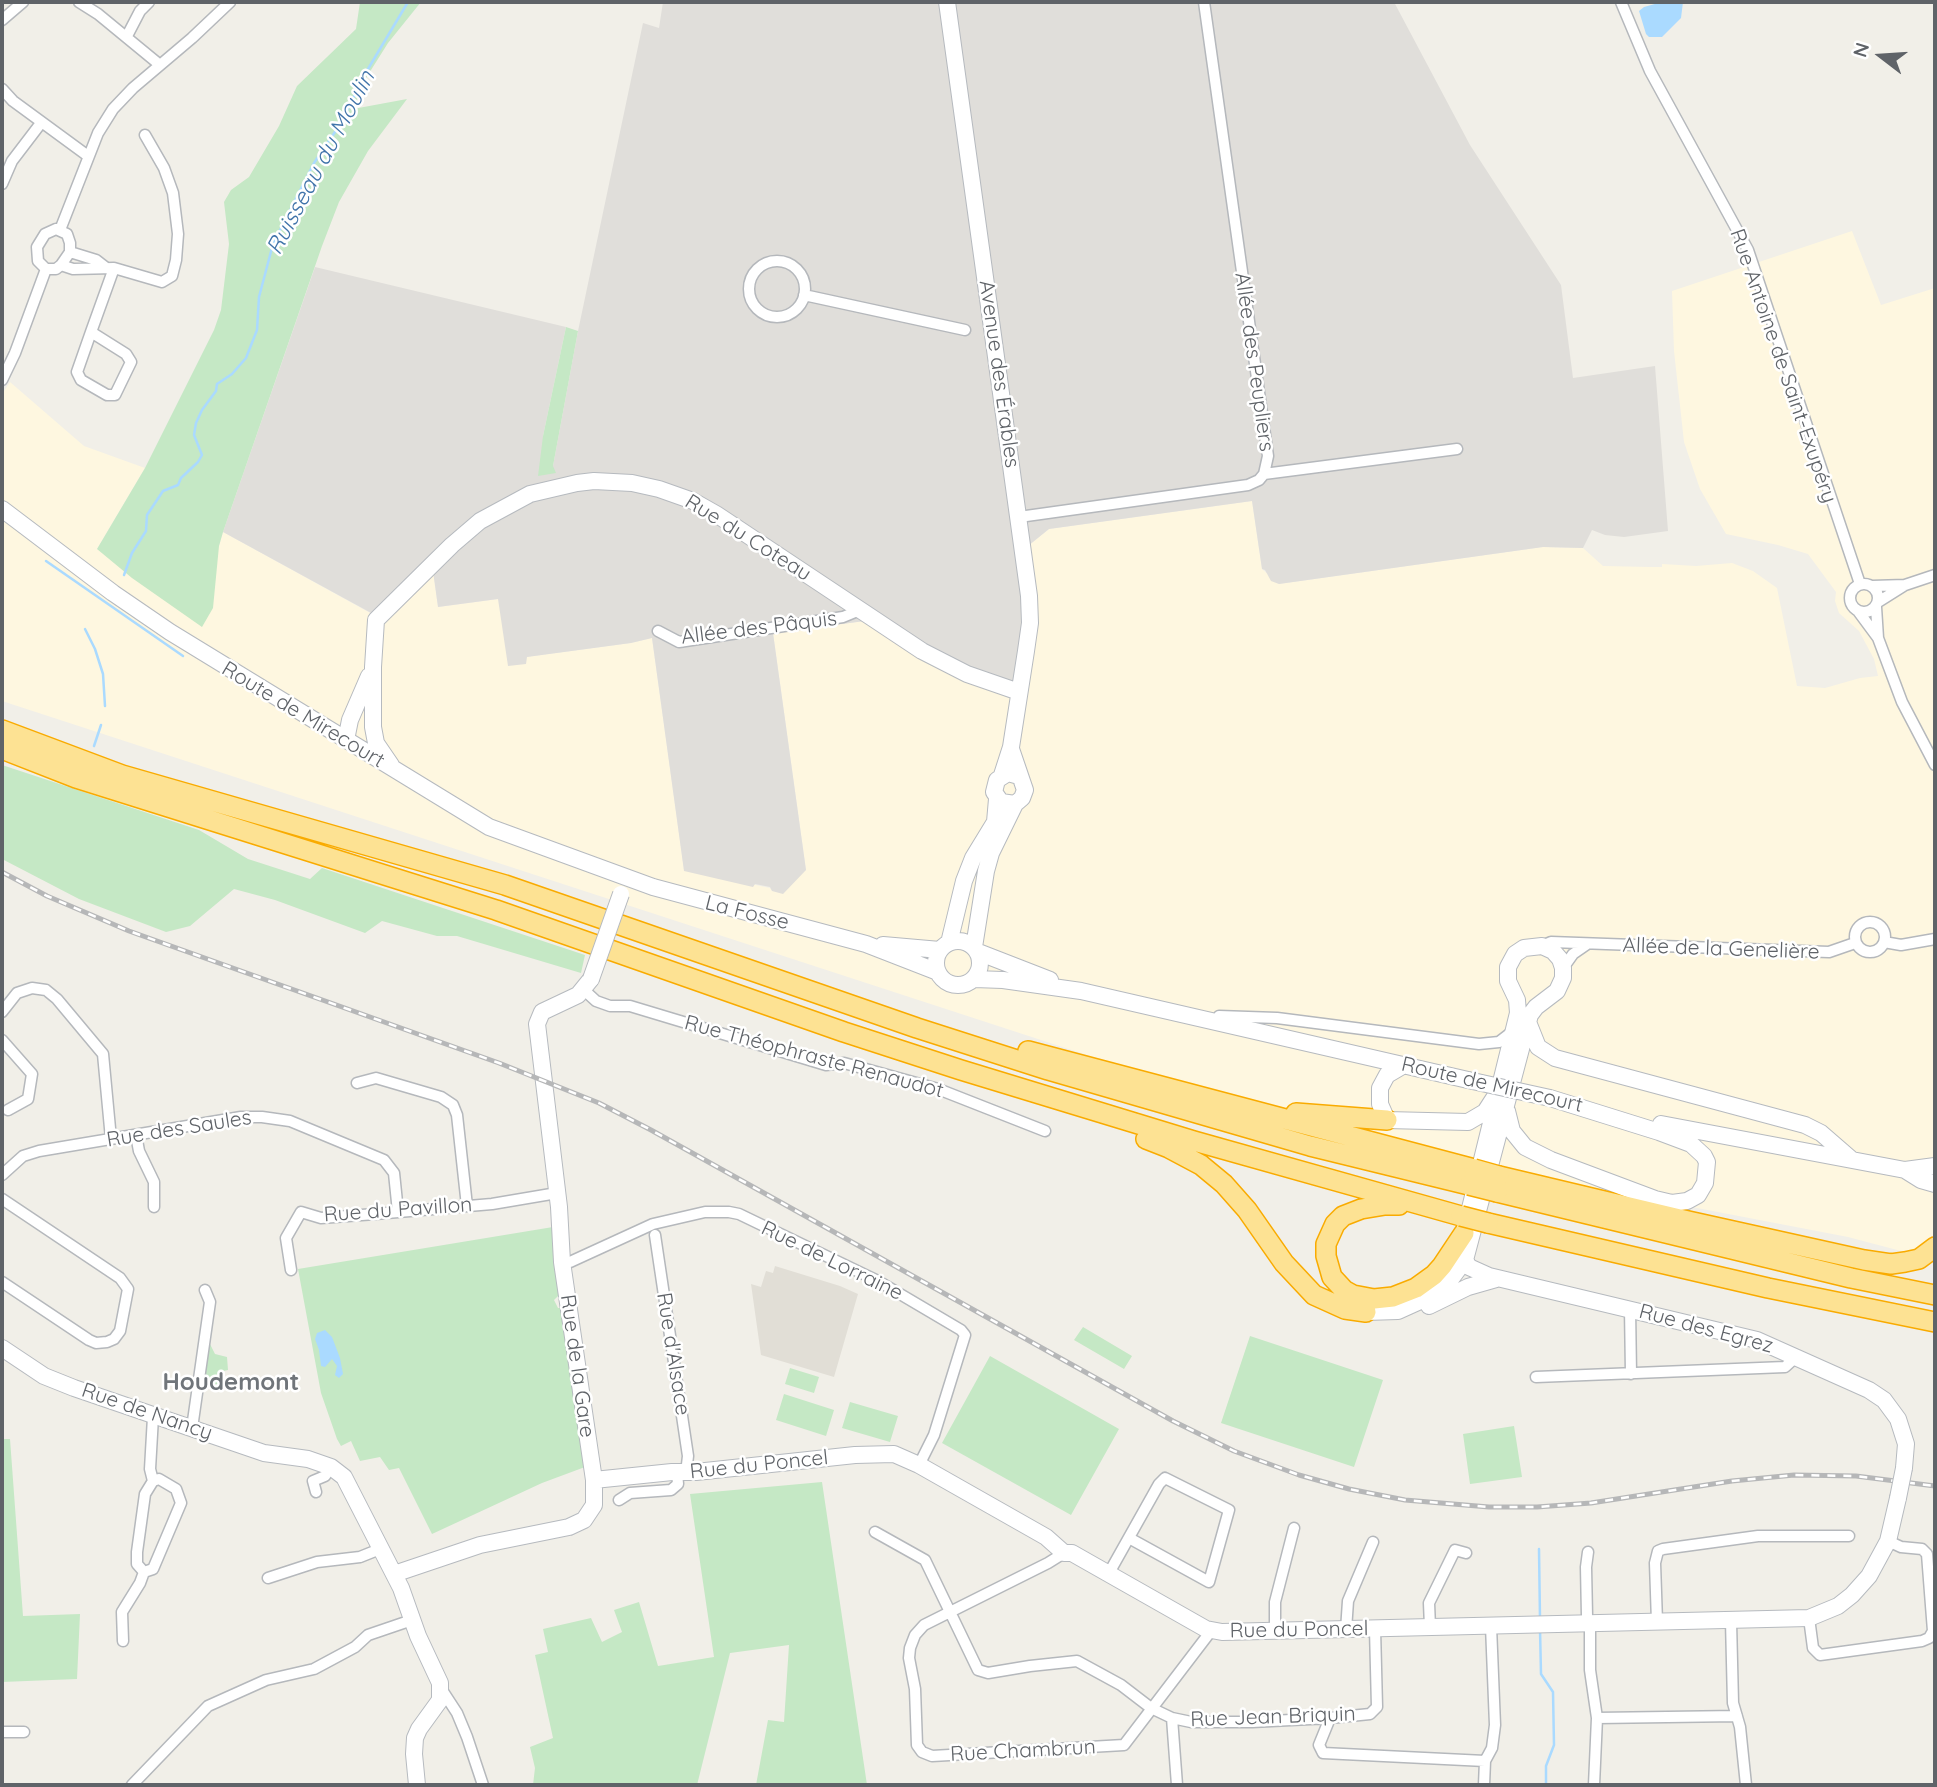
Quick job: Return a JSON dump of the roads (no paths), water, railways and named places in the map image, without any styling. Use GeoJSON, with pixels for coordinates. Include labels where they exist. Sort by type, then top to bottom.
{"type":"FeatureCollection","features":[{"type":"Feature","properties":{"kind":"highway"},"geometry":{"type":"LineString","coordinates":[[2,730],[122,775],[505,886],[917,1028],[1048,1070],[1310,1146],[1471,1177]]}},
{"type":"Feature","properties":{"kind":"highway"},"geometry":{"type":"LineString","coordinates":[[2,749],[76,778],[471,902],[844,1032],[1078,1106],[1425,1206],[1465,1239]]}},
{"type":"Feature","properties":{"kind":"highway"},"geometry":{"type":"LineString","coordinates":[[917,1028],[975,1037],[1175,1090],[1471,1177],[1851,1278],[1935,1295]]}},
{"type":"Feature","properties":{"kind":"highway"},"geometry":{"type":"LineString","coordinates":[[1175,1090],[1294,1113],[1387,1120]]}},
{"type":"Feature","properties":{"kind":"highway"},"geometry":{"type":"LineString","coordinates":[[1078,1106],[1096,1121],[1169,1147],[1200,1165],[1224,1184],[1247,1210],[1284,1263],[1314,1295],[1345,1309],[1367,1312]]}},
{"type":"Feature","properties":{"kind":"highway"},"geometry":{"type":"LineString","coordinates":[[1498,1184],[1891,1264],[1919,1259],[1935,1247]]}},
{"type":"Feature","properties":{"kind":"highway"},"geometry":{"type":"LineString","coordinates":[[1425,1206],[1370,1206],[1343,1216],[1329,1233],[1326,1244],[1327,1267],[1338,1285],[1353,1295],[1364,1298],[1383,1298],[1408,1292],[1434,1275],[1465,1239],[1488,1223],[1768,1289],[1935,1322]]}},
{"type":"Feature","properties":{"kind":"highway"},"geometry":{"type":"LineString","coordinates":[[1809,1296],[1852,1312],[1935,1333]]}},
{"type":"Feature","properties":{"kind":"street"},"geometry":{"type":"LineString","coordinates":[[3,15],[23,2]]}},
{"type":"Feature","properties":{"kind":"street"},"geometry":{"type":"LineString","coordinates":[[79,2],[127,36],[160,65]]}},
{"type":"Feature","properties":{"kind":"street"},"geometry":{"type":"LineString","coordinates":[[127,36],[140,11],[149,2]]}},
{"type":"Feature","properties":{"kind":"street"},"geometry":{"type":"LineString","coordinates":[[60,230],[97,133],[113,109],[230,2]]}},
{"type":"Feature","properties":{"kind":"street","name":"Avenue des Érables"},"geometry":{"type":"LineString","coordinates":[[947,2],[1030,610],[1011,747],[1002,775]]}},
{"type":"Feature","properties":{"kind":"street","name":"Allée des Peupliers"},"geometry":{"type":"LineString","coordinates":[[1019,517],[1248,485],[1258,481],[1264,474],[1268,456],[1205,2]]}},
{"type":"Feature","properties":{"kind":"street","name":"Rue Antoine de Saint-Exupéry"},"geometry":{"type":"LineString","coordinates":[[1620,2],[1650,71],[1748,250],[1866,585]]}},
{"type":"Feature","properties":{"kind":"street"},"geometry":{"type":"LineString","coordinates":[[2,89],[41,123],[88,156]]}},
{"type":"Feature","properties":{"kind":"street"},"geometry":{"type":"LineString","coordinates":[[2,184],[12,161],[41,123]]}},
{"type":"Feature","properties":{"kind":"street"},"geometry":{"type":"LineString","coordinates":[[70,252],[162,282],[169,279],[174,272],[178,234],[173,193],[164,168],[145,135]]}},
{"type":"Feature","properties":{"kind":"street"},"geometry":{"type":"LineString","coordinates":[[54,229],[67,234],[70,252],[56,269],[41,266],[37,257],[38,244],[54,229]]}},
{"type":"Feature","properties":{"kind":"street"},"geometry":{"type":"LineString","coordinates":[[776,261],[788,263],[802,276],[804,295],[795,310],[785,316],[772,317],[761,312],[753,303],[749,292],[750,281],[764,264],[776,261]]}},
{"type":"Feature","properties":{"kind":"street"},"geometry":{"type":"LineString","coordinates":[[61,265],[83,270],[110,267]]}},
{"type":"Feature","properties":{"kind":"street"},"geometry":{"type":"LineString","coordinates":[[91,332],[126,355],[131,362],[115,395],[107,395],[78,377],[77,372],[110,267]]}},
{"type":"Feature","properties":{"kind":"street"},"geometry":{"type":"LineString","coordinates":[[2,380],[15,353],[46,269]]}},
{"type":"Feature","properties":{"kind":"street"},"geometry":{"type":"LineString","coordinates":[[804,295],[965,330]]}},
{"type":"Feature","properties":{"kind":"street"},"geometry":{"type":"LineString","coordinates":[[1264,474],[1457,449]]}},
{"type":"Feature","properties":{"kind":"street","name":"Rue du Coteau"},"geometry":{"type":"LineString","coordinates":[[394,770],[376,743],[372,720],[376,620],[467,531],[497,510],[546,489],[586,482],[610,481],[645,485],[694,501],[937,659],[967,674],[1019,692]]}},
{"type":"Feature","properties":{"kind":"street","name":"Route de Mirecourt"},"geometry":{"type":"LineString","coordinates":[[2,509],[113,593],[170,632],[394,770],[489,827],[624,887]]}},
{"type":"Feature","properties":{"kind":"street"},"geometry":{"type":"LineString","coordinates":[[1858,611],[1867,612],[1905,585],[1935,575]]}},
{"type":"Feature","properties":{"kind":"street"},"geometry":{"type":"LineString","coordinates":[[1905,585],[1866,585],[1853,589],[1850,597],[1852,606],[1878,638],[1902,702],[1935,765]]}},
{"type":"Feature","properties":{"kind":"street"},"geometry":{"type":"LineString","coordinates":[[1866,585],[1877,592],[1878,638]]}},
{"type":"Feature","properties":{"kind":"street","name":"Allée des Pâquis"},"geometry":{"type":"LineString","coordinates":[[658,631],[680,642],[843,617],[860,610]]}},
{"type":"Feature","properties":{"kind":"street","name":"Rue du Coteau"},"geometry":{"type":"LineString","coordinates":[[346,740],[350,720],[373,667]]}},
{"type":"Feature","properties":{"kind":"street"},"geometry":{"type":"LineString","coordinates":[[328,729],[350,720]]}},
{"type":"Feature","properties":{"kind":"street"},"geometry":{"type":"LineString","coordinates":[[346,740],[363,731],[372,720]]}},
{"type":"Feature","properties":{"kind":"street","name":"Avenue des Érables"},"geometry":{"type":"LineString","coordinates":[[1011,747],[1019,776]]}},
{"type":"Feature","properties":{"kind":"street"},"geometry":{"type":"LineString","coordinates":[[1013,773],[1019,776],[1024,782],[1022,799],[1015,804],[991,853],[986,872],[976,950],[980,969],[974,979],[964,985],[951,985],[938,972],[936,961],[945,946],[973,858],[995,822],[995,784],[1002,775],[1013,773]]}},
{"type":"Feature","properties":{"kind":"street"},"geometry":{"type":"LineString","coordinates":[[997,799],[1005,804],[1015,804]]}},
{"type":"Feature","properties":{"kind":"street"},"geometry":{"type":"LineString","coordinates":[[588,985],[624,887]]}},
{"type":"Feature","properties":{"kind":"street","name":"La Fosse"},"geometry":{"type":"LineString","coordinates":[[624,887],[703,902],[866,944],[938,972]]}},
{"type":"Feature","properties":{"kind":"street"},"geometry":{"type":"LineString","coordinates":[[1867,922],[1875,923],[1885,934],[1884,942],[1876,951],[1868,953],[1860,950],[1855,943],[1855,932],[1867,922]]}},
{"type":"Feature","properties":{"kind":"street"},"geometry":{"type":"LineString","coordinates":[[1884,942],[1901,945],[1935,939]]}},
{"type":"Feature","properties":{"kind":"street"},"geometry":{"type":"LineString","coordinates":[[945,946],[962,941],[976,950]]}},
{"type":"Feature","properties":{"kind":"street","name":"Allée de la Genelière"},"geometry":{"type":"LineString","coordinates":[[1542,946],[1551,942],[1829,952],[1855,943]]}},
{"type":"Feature","properties":{"kind":"street","name":"La Fosse"},"geometry":{"type":"LineString","coordinates":[[866,944],[945,946]]}},
{"type":"Feature","properties":{"kind":"street"},"geometry":{"type":"LineString","coordinates":[[1563,968],[1573,954],[1586,945]]}},
{"type":"Feature","properties":{"kind":"street"},"geometry":{"type":"LineString","coordinates":[[1367,1312],[1398,1311],[1416,1304],[1438,1291],[1459,1271],[1465,1239],[1503,1081],[1521,1026],[1532,1010],[1560,988],[1563,978],[1563,968],[1553,951],[1542,946],[1524,948],[1511,960],[1508,976],[1521,1026],[1506,1106],[1465,1239]]}},
{"type":"Feature","properties":{"kind":"street","name":"Route de Mirecourt"},"geometry":{"type":"LineString","coordinates":[[976,950],[1080,991]]}},
{"type":"Feature","properties":{"kind":"street","name":"Route de Mirecourt"},"geometry":{"type":"LineString","coordinates":[[974,979],[1003,980],[1080,991],[1717,1136],[1905,1170],[1935,1166]]}},
{"type":"Feature","properties":{"kind":"street","name":"Rue de la Gare"},"geometry":{"type":"LineString","coordinates":[[394,1574],[471,1548],[579,1523],[587,1518],[594,1505],[594,1480],[579,1393],[562,1262],[557,1194],[537,1032],[537,1021],[542,1012],[573,998],[588,985]]}},
{"type":"Feature","properties":{"kind":"street","name":"Rue Théophraste Renaudot"},"geometry":{"type":"LineString","coordinates":[[588,985],[596,1001],[610,1006],[631,1006],[826,1065],[844,1063],[938,1088],[1045,1131]]}},
{"type":"Feature","properties":{"kind":"street"},"geometry":{"type":"LineString","coordinates":[[2,1012],[17,993],[32,988],[46,990],[57,999],[103,1054],[111,1139]]}},
{"type":"Feature","properties":{"kind":"street"},"geometry":{"type":"LineString","coordinates":[[1513,990],[1549,999]]}},
{"type":"Feature","properties":{"kind":"street"},"geometry":{"type":"LineString","coordinates":[[1179,1014],[1197,1012],[1231,1018],[1277,1018],[1479,1044],[1499,1042],[1521,1026]]}},
{"type":"Feature","properties":{"kind":"street"},"geometry":{"type":"LineString","coordinates":[[1521,1026],[1538,1047],[1556,1058],[1805,1125],[1821,1133],[1853,1161]]}},
{"type":"Feature","properties":{"kind":"street"},"geometry":{"type":"LineString","coordinates":[[2,1040],[32,1074],[28,1099],[8,1110]]}},
{"type":"Feature","properties":{"kind":"street"},"geometry":{"type":"LineString","coordinates":[[1404,1065],[1387,1075],[1380,1088],[1380,1104],[1387,1120],[1468,1122],[1485,1112],[1503,1081]]}},
{"type":"Feature","properties":{"kind":"street"},"geometry":{"type":"LineString","coordinates":[[357,1083],[376,1078],[441,1097],[453,1105],[457,1115],[467,1206]]}},
{"type":"Feature","properties":{"kind":"street"},"geometry":{"type":"LineString","coordinates":[[1506,1106],[1512,1131],[1517,1139],[1525,1147],[1551,1160],[1672,1203],[1692,1199],[1705,1183],[1707,1162],[1691,1144],[1550,1098]]}},
{"type":"Feature","properties":{"kind":"street","name":"Rue des Saules"},"geometry":{"type":"LineString","coordinates":[[2,1175],[23,1156],[241,1117],[262,1116],[290,1121],[384,1160],[394,1173],[398,1212]]}},
{"type":"Feature","properties":{"kind":"street"},"geometry":{"type":"LineString","coordinates":[[136,1135],[139,1152],[154,1182],[155,1207]]}},
{"type":"Feature","properties":{"kind":"street","name":"Route de Mirecourt"},"geometry":{"type":"LineString","coordinates":[[1905,1170],[1921,1180],[1935,1184]]}},
{"type":"Feature","properties":{"kind":"street","name":"Rue du Pavillon"},"geometry":{"type":"LineString","coordinates":[[291,1270],[286,1238],[301,1212],[321,1218],[467,1206],[557,1194]]}},
{"type":"Feature","properties":{"kind":"street"},"geometry":{"type":"LineString","coordinates":[[2,1199],[120,1278],[128,1289],[128,1297],[120,1331],[114,1339],[96,1343],[2,1282]]}},
{"type":"Feature","properties":{"kind":"street","name":"Rue de Lorraine"},"geometry":{"type":"LineString","coordinates":[[562,1262],[570,1262],[653,1224],[705,1212],[729,1212],[739,1214],[878,1281],[964,1332],[934,1435],[919,1465]]}},
{"type":"Feature","properties":{"kind":"street","name":"Rue d'Alsace"},"geometry":{"type":"LineString","coordinates":[[655,1235],[688,1456],[682,1473]]}},
{"type":"Feature","properties":{"kind":"street","name":"Rue des Egrez"},"geometry":{"type":"LineString","coordinates":[[1465,1239],[1473,1270],[1737,1334],[1869,1390],[1889,1406],[1905,1437],[1906,1454],[1898,1498]]}},
{"type":"Feature","properties":{"kind":"street"},"geometry":{"type":"LineString","coordinates":[[1398,1311],[1405,1315],[1413,1313],[1468,1287],[1500,1278]]}},
{"type":"Feature","properties":{"kind":"street"},"geometry":{"type":"LineString","coordinates":[[192,1428],[211,1302],[205,1290]]}},
{"type":"Feature","properties":{"kind":"street"},"geometry":{"type":"LineString","coordinates":[[1630,1308],[1631,1374]]}},
{"type":"Feature","properties":{"kind":"street","name":"Rue de Nancy"},"geometry":{"type":"LineString","coordinates":[[2,1348],[44,1377],[153,1417],[264,1453],[300,1456],[331,1467]]}},
{"type":"Feature","properties":{"kind":"street"},"geometry":{"type":"LineString","coordinates":[[1536,1377],[1785,1367],[1796,1357]]}},
{"type":"Feature","properties":{"kind":"street"},"geometry":{"type":"LineString","coordinates":[[153,1417],[150,1469],[153,1481]]}},
{"type":"Feature","properties":{"kind":"street","name":"Rue du Poncel"},"geometry":{"type":"LineString","coordinates":[[594,1480],[887,1453],[901,1456],[1046,1537],[1064,1553],[1072,1553],[1211,1631],[1275,1632],[1809,1618],[1838,1606],[1869,1576],[1888,1541],[1898,1498]]}},
{"type":"Feature","properties":{"kind":"street"},"geometry":{"type":"LineString","coordinates":[[316,1492],[313,1481],[325,1476],[331,1467],[349,1483],[394,1574],[437,1672],[442,1690],[457,1713],[483,1785]]}},
{"type":"Feature","properties":{"kind":"street"},"geometry":{"type":"LineString","coordinates":[[619,1500],[630,1493],[671,1490],[678,1484],[682,1473]]}},
{"type":"Feature","properties":{"kind":"street"},"geometry":{"type":"LineString","coordinates":[[1109,1573],[1159,1484],[1165,1478],[1229,1510],[1209,1582],[1129,1538]]}},
{"type":"Feature","properties":{"kind":"street"},"geometry":{"type":"LineString","coordinates":[[159,1479],[176,1489],[181,1503],[153,1569],[144,1572],[137,1564],[137,1552],[145,1494],[153,1481],[159,1479]]}},
{"type":"Feature","properties":{"kind":"street"},"geometry":{"type":"LineString","coordinates":[[1275,1632],[1275,1602],[1294,1528]]}},
{"type":"Feature","properties":{"kind":"street"},"geometry":{"type":"LineString","coordinates":[[875,1532],[925,1560],[949,1611]]}},
{"type":"Feature","properties":{"kind":"street"},"geometry":{"type":"LineString","coordinates":[[1657,1622],[1655,1563],[1658,1551],[1758,1536],[1849,1536]]}},
{"type":"Feature","properties":{"kind":"street"},"geometry":{"type":"LineString","coordinates":[[1809,1618],[1813,1648],[1820,1655],[1929,1638],[1933,1631],[1927,1554],[1922,1549],[1888,1541]]}},
{"type":"Feature","properties":{"kind":"street"},"geometry":{"type":"LineString","coordinates":[[1346,1630],[1348,1601],[1373,1542]]}},
{"type":"Feature","properties":{"kind":"street"},"geometry":{"type":"LineString","coordinates":[[268,1578],[317,1562],[360,1557],[380,1549]]}},
{"type":"Feature","properties":{"kind":"street"},"geometry":{"type":"LineString","coordinates":[[1430,1628],[1429,1603],[1455,1550],[1466,1553]]}},
{"type":"Feature","properties":{"kind":"street"},"geometry":{"type":"LineString","coordinates":[[1588,1552],[1586,1567],[1590,1670],[1597,1718],[1594,1785]]}},
{"type":"Feature","properties":{"kind":"street","name":"Rue Chambrun"},"geometry":{"type":"LineString","coordinates":[[1064,1553],[949,1611],[924,1625],[915,1635],[909,1658],[915,1689],[917,1745],[922,1752],[932,1756],[1124,1745],[1151,1708]]}},
{"type":"Feature","properties":{"kind":"street"},"geometry":{"type":"LineString","coordinates":[[123,1641],[122,1612],[144,1572]]}},
{"type":"Feature","properties":{"kind":"street","name":"Rue Jean Briquin"},"geometry":{"type":"LineString","coordinates":[[949,1611],[975,1667],[982,1672],[988,1674],[1041,1664],[1077,1661],[1121,1685],[1151,1708],[1172,1718],[1191,1722],[1330,1718],[1370,1714],[1377,1707],[1375,1629]]}},
{"type":"Feature","properties":{"kind":"street"},"geometry":{"type":"LineString","coordinates":[[132,1785],[208,1706],[266,1680],[314,1669],[355,1647],[368,1635],[412,1620]]}},
{"type":"Feature","properties":{"kind":"street"},"geometry":{"type":"LineString","coordinates":[[1731,1620],[1733,1703],[1746,1785]]}},
{"type":"Feature","properties":{"kind":"street"},"geometry":{"type":"LineString","coordinates":[[1484,1785],[1485,1761],[1492,1748],[1495,1725],[1491,1626]]}},
{"type":"Feature","properties":{"kind":"street"},"geometry":{"type":"LineString","coordinates":[[1151,1708],[1211,1631]]}},
{"type":"Feature","properties":{"kind":"street"},"geometry":{"type":"LineString","coordinates":[[417,1785],[415,1738],[438,1703],[442,1690]]}},
{"type":"Feature","properties":{"kind":"street"},"geometry":{"type":"LineString","coordinates":[[1597,1718],[1737,1716]]}},
{"type":"Feature","properties":{"kind":"street"},"geometry":{"type":"LineString","coordinates":[[1172,1718],[1177,1785]]}},
{"type":"Feature","properties":{"kind":"street"},"geometry":{"type":"LineString","coordinates":[[1330,1718],[1318,1745],[1322,1753],[1485,1761]]}},
{"type":"Feature","properties":{"kind":"street"},"geometry":{"type":"LineString","coordinates":[[2,1732],[24,1731]]}},
{"type":"Feature","properties":{"kind":"water"},"geometry":{"type":"Polygon","coordinates":[[[1662,2],[1683,2],[1681,18],[1662,37],[1649,37],[1639,11],[1662,2]]]}},
{"type":"Feature","properties":{"kind":"water"},"geometry":{"type":"Polygon","coordinates":[[[325,1330],[332,1337],[340,1358],[343,1374],[339,1378],[335,1375],[337,1366],[332,1359],[325,1367],[321,1366],[315,1339],[317,1333],[325,1330]]]}},
{"type":"Feature","properties":{"kind":"waterway","name":"Ruisseau du Moulin"},"geometry":{"type":"LineString","coordinates":[[124,575],[132,553],[146,531],[147,515],[163,491],[178,485],[202,455],[194,435],[196,423],[216,391],[217,384],[232,374],[246,358],[257,330],[259,297],[273,244],[314,163],[341,123],[365,74],[408,2]]}},
{"type":"Feature","properties":{"kind":"waterway"},"geometry":{"type":"LineString","coordinates":[[46,561],[183,656]]}},
{"type":"Feature","properties":{"kind":"waterway"},"geometry":{"type":"LineString","coordinates":[[85,629],[103,674],[105,706]]}},
{"type":"Feature","properties":{"kind":"waterway"},"geometry":{"type":"LineString","coordinates":[[94,746],[101,725]]}},
{"type":"Feature","properties":{"kind":"waterway"},"geometry":{"type":"LineString","coordinates":[[1539,1549],[1540,1619]]}},
{"type":"Feature","properties":{"kind":"waterway"},"geometry":{"type":"LineString","coordinates":[[1540,1629],[1541,1674],[1553,1692],[1554,1745],[1546,1766],[1546,1785]]}},
{"type":"Feature","properties":{"kind":"railway"},"geometry":{"type":"LineString","coordinates":[[2,872],[47,896],[129,931],[499,1063],[599,1103],[1173,1421],[1234,1451],[1299,1475],[1349,1489],[1405,1500],[1489,1507],[1591,1503],[1732,1481],[1794,1475],[1856,1476],[1935,1486]]}},
{"type":"Feature","properties":{"kind":"district","name":"Houdemont"},"geometry":{"type":"Point","coordinates":[231,1383]}}]}
